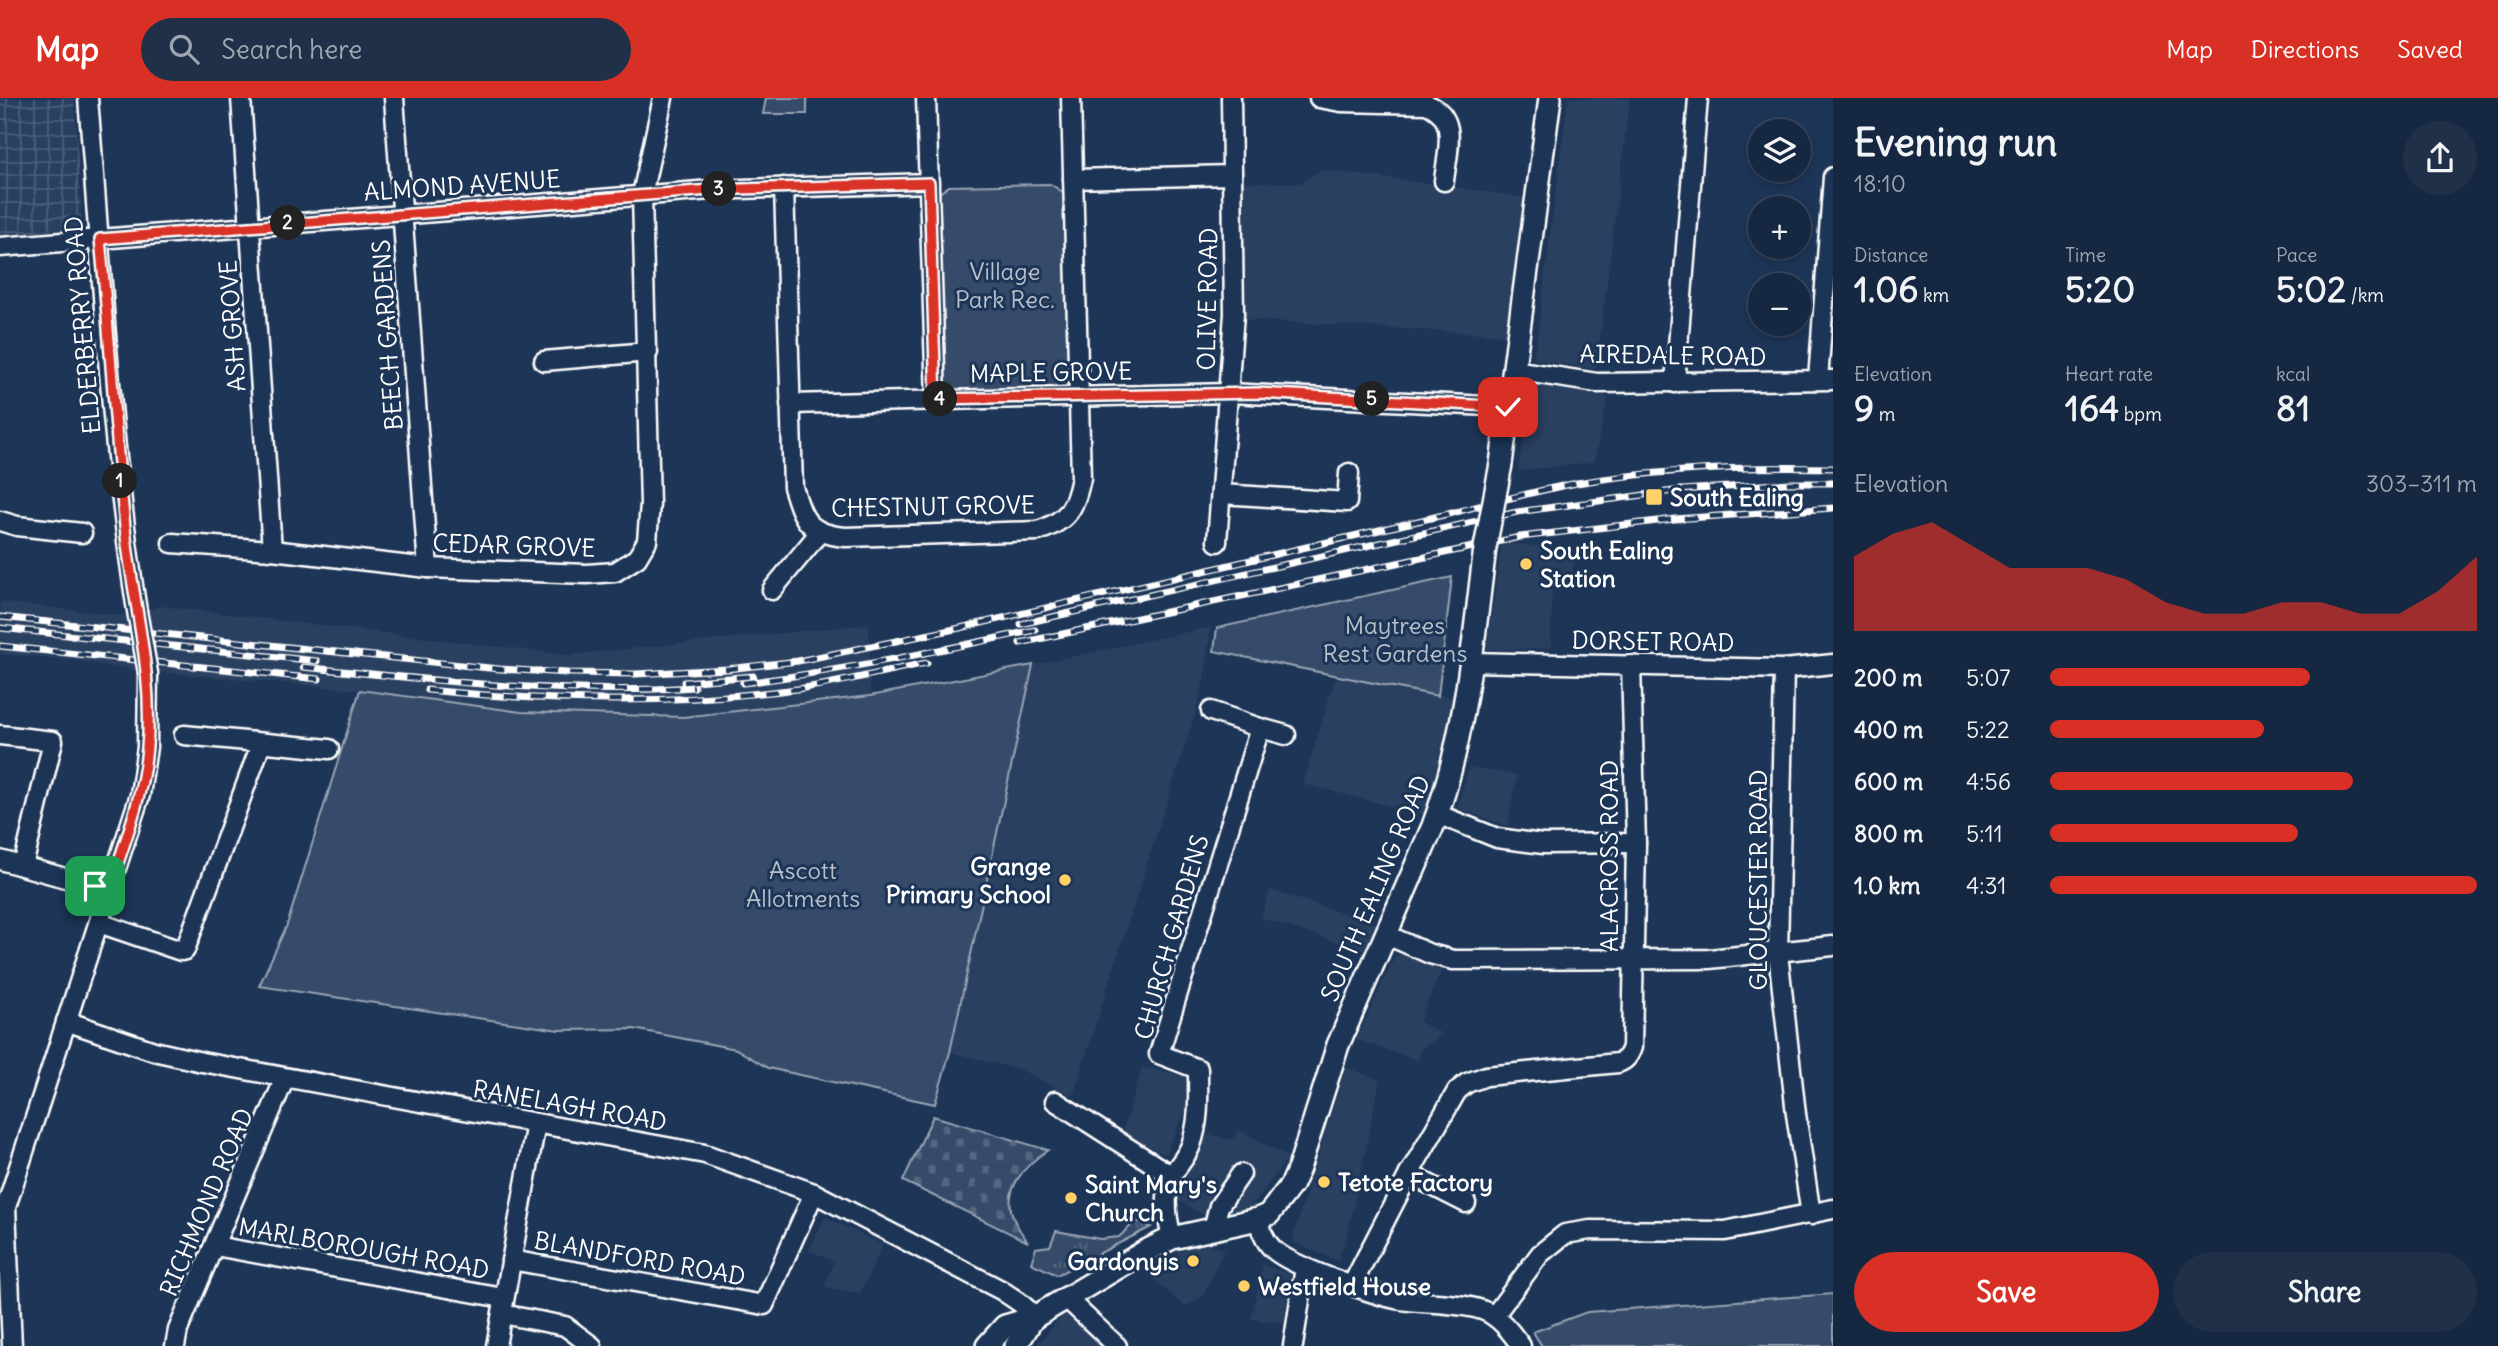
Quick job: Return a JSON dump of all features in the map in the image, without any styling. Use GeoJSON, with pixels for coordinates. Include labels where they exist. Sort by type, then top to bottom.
{"type":"FeatureCollection","features":[{"type":"Feature","properties":{"kind":"main road","name":"SOUTH EALING ROAD"},"geometry":{"type":"LineString","coordinates":[[1258,1219],[1269,1214],[1277,1205],[1292,1184],[1299,1168],[1338,1045],[1437,814],[1457,748],[1485,548],[1501,464],[1550,98]]}},
{"type":"Feature","properties":{"kind":"main road"},"geometry":{"type":"LineString","coordinates":[[987,1346],[1005,1326],[1034,1317],[1172,1238],[1258,1219]]}},
{"type":"Feature","properties":{"kind":"main road"},"geometry":{"type":"LineString","coordinates":[[1016,1346],[1034,1317]]}},
{"type":"Feature","properties":{"kind":"street","name":"ELDERBERRY ROAD"},"geometry":{"type":"LineString","coordinates":[[3,1207],[130,827],[144,771],[148,726],[148,673],[125,524],[88,98]]}},
{"type":"Feature","properties":{"kind":"street","name":"ASH GROVE"},"geometry":{"type":"LineString","coordinates":[[241,98],[272,550]]}},
{"type":"Feature","properties":{"kind":"street","name":"BEECH GARDENS"},"geometry":{"type":"LineString","coordinates":[[394,98],[428,568]]}},
{"type":"Feature","properties":{"kind":"street","name":"CEDAR GROVE"},"geometry":{"type":"LineString","coordinates":[[172,543],[272,550],[428,568],[587,574],[615,572],[637,558],[647,541],[650,504],[642,195],[663,98]]}},
{"type":"Feature","properties":{"kind":"street"},"geometry":{"type":"LineString","coordinates":[[926,98],[936,399]]}},
{"type":"Feature","properties":{"kind":"street","name":"CHESTNUT GROVE"},"geometry":{"type":"LineString","coordinates":[[784,187],[793,486],[802,515],[820,533],[846,537],[1038,531],[1055,524],[1072,509],[1081,478],[1071,98]]}},
{"type":"Feature","properties":{"kind":"street","name":"OLIVE ROAD"},"geometry":{"type":"LineString","coordinates":[[1217,542],[1234,314],[1231,98]]}},
{"type":"Feature","properties":{"kind":"street"},"geometry":{"type":"LineString","coordinates":[[1320,98],[1341,102],[1426,104],[1438,108],[1445,115],[1449,133],[1444,181]]}},
{"type":"Feature","properties":{"kind":"street"},"geometry":{"type":"LineString","coordinates":[[1675,383],[1698,98]]}},
{"type":"Feature","properties":{"kind":"street"},"geometry":{"type":"LineString","coordinates":[[1073,179],[1233,176]]}},
{"type":"Feature","properties":{"kind":"street"},"geometry":{"type":"LineString","coordinates":[[1826,380],[1833,177]]}},
{"type":"Feature","properties":{"kind":"street","name":"ALMOND AVENUE"},"geometry":{"type":"LineString","coordinates":[[0,247],[642,195],[929,183]]}},
{"type":"Feature","properties":{"kind":"street"},"geometry":{"type":"LineString","coordinates":[[544,360],[648,352]]}},
{"type":"Feature","properties":{"kind":"street","name":"AIREDALE ROAD"},"geometry":{"type":"LineString","coordinates":[[1513,370],[1597,383],[1826,380]]}},
{"type":"Feature","properties":{"kind":"street","name":"MAPLE GROVE"},"geometry":{"type":"LineString","coordinates":[[790,404],[1229,393],[1508,407]]}},
{"type":"Feature","properties":{"kind":"street"},"geometry":{"type":"LineString","coordinates":[[1221,494],[1347,502],[1349,473]]}},
{"type":"Feature","properties":{"kind":"street"},"geometry":{"type":"LineString","coordinates":[[0,520],[17,526],[82,533]]}},
{"type":"Feature","properties":{"kind":"street"},"geometry":{"type":"LineString","coordinates":[[772,590],[820,533]]}},
{"type":"Feature","properties":{"kind":"street","name":"DORSET ROAD"},"geometry":{"type":"LineString","coordinates":[[1471,662],[1784,669],[1833,664]]}},
{"type":"Feature","properties":{"kind":"street","name":"ALACROSS ROAD"},"geometry":{"type":"LineString","coordinates":[[1409,1174],[1452,1098],[1467,1083],[1486,1076],[1618,1063],[1625,1060],[1632,1047],[1636,843],[1631,666]]}},
{"type":"Feature","properties":{"kind":"street","name":"GLOUCESTER ROAD"},"geometry":{"type":"LineString","coordinates":[[1784,669],[1778,953],[1796,1114],[1811,1214]]}},
{"type":"Feature","properties":{"kind":"street"},"geometry":{"type":"LineString","coordinates":[[1211,711],[1286,735]]}},
{"type":"Feature","properties":{"kind":"street","name":"CHURCH GARDENS"},"geometry":{"type":"LineString","coordinates":[[1172,1176],[1190,1147],[1198,1120],[1198,1069],[1159,1055],[1260,728]]}},
{"type":"Feature","properties":{"kind":"street"},"geometry":{"type":"LineString","coordinates":[[0,735],[53,741],[23,866]]}},
{"type":"Feature","properties":{"kind":"street"},"geometry":{"type":"LineString","coordinates":[[184,735],[329,749]]}},
{"type":"Feature","properties":{"kind":"street"},"geometry":{"type":"LineString","coordinates":[[99,923],[181,951],[185,950],[261,744]]}},
{"type":"Feature","properties":{"kind":"street"},"geometry":{"type":"LineString","coordinates":[[1437,814],[1497,838],[1543,844],[1636,843]]}},
{"type":"Feature","properties":{"kind":"street"},"geometry":{"type":"LineString","coordinates":[[0,860],[109,890]]}},
{"type":"Feature","properties":{"kind":"street"},"geometry":{"type":"LineString","coordinates":[[1387,935],[1430,954],[1453,960],[1709,959],[1833,946]]}},
{"type":"Feature","properties":{"kind":"street","name":"RANELAGH ROAD"},"geometry":{"type":"LineString","coordinates":[[66,1021],[153,1051],[285,1078],[705,1154],[814,1193],[1001,1290],[1020,1302],[1034,1317]]}},
{"type":"Feature","properties":{"kind":"street","name":"RICHMOND ROAD"},"geometry":{"type":"LineString","coordinates":[[174,1346],[178,1330],[285,1078]]}},
{"type":"Feature","properties":{"kind":"street"},"geometry":{"type":"LineString","coordinates":[[1055,1101],[1172,1176],[1167,1196],[1168,1223],[1172,1238]]}},
{"type":"Feature","properties":{"kind":"street"},"geometry":{"type":"LineString","coordinates":[[496,1346],[536,1123]]}},
{"type":"Feature","properties":{"kind":"street"},"geometry":{"type":"LineString","coordinates":[[1213,1229],[1219,1206],[1241,1174]]}},
{"type":"Feature","properties":{"kind":"street"},"geometry":{"type":"LineString","coordinates":[[1352,1285],[1409,1174],[1466,1203]]}},
{"type":"Feature","properties":{"kind":"street","name":"BLANDFORD ROAD"},"geometry":{"type":"LineString","coordinates":[[511,1261],[764,1305],[814,1193]]}},
{"type":"Feature","properties":{"kind":"street"},"geometry":{"type":"LineString","coordinates":[[3,1207],[12,1346]]}},
{"type":"Feature","properties":{"kind":"street"},"geometry":{"type":"LineString","coordinates":[[1494,1316],[1540,1254],[1565,1234],[1590,1230],[1725,1231],[1833,1209]]}},
{"type":"Feature","properties":{"kind":"street"},"geometry":{"type":"LineString","coordinates":[[1258,1219],[1263,1236],[1272,1249],[1305,1267],[1400,1300],[1480,1310],[1494,1316],[1521,1346]]}},
{"type":"Feature","properties":{"kind":"street","name":"MARLBOROUGH ROAD"},"geometry":{"type":"LineString","coordinates":[[215,1246],[503,1306],[565,1326],[592,1346]]}},
{"type":"Feature","properties":{"kind":"street"},"geometry":{"type":"LineString","coordinates":[[1293,1346],[1305,1267]]}},
{"type":"Feature","properties":{"kind":"street"},"geometry":{"type":"LineString","coordinates":[[1065,1297],[1117,1346]]}},
{"type":"Feature","properties":{"kind":"shaded area"},"geometry":{"type":"Polygon","coordinates":[[[0,98],[74,98],[82,224],[78,228],[0,235],[0,98]]]}},
{"type":"Feature","properties":{"kind":"shaded area"},"geometry":{"type":"Polygon","coordinates":[[[1568,98],[1630,98],[1596,369],[1534,359],[1568,98]]]}},
{"type":"Feature","properties":{"kind":"shaded area"},"geometry":{"type":"Polygon","coordinates":[[[1320,170],[1532,199],[1505,335],[1235,319],[1243,182],[1300,183],[1320,170]]]}},
{"type":"Feature","properties":{"kind":"shaded area"},"geometry":{"type":"Polygon","coordinates":[[[1534,383],[1608,397],[1594,462],[1518,471],[1534,383]]]}},
{"type":"Feature","properties":{"kind":"shaded area"},"geometry":{"type":"Polygon","coordinates":[[[1502,543],[1575,549],[1571,587],[1552,585],[1551,648],[1489,650],[1487,646],[1502,543]]]}},
{"type":"Feature","properties":{"kind":"shaded area"},"geometry":{"type":"Polygon","coordinates":[[[0,602],[127,616],[161,606],[569,655],[869,624],[870,696],[683,717],[521,712],[360,690],[135,670],[64,659],[0,654],[0,602]]]}},
{"type":"Feature","properties":{"kind":"shaded area","name":"Grange Primary School"},"geometry":{"type":"Polygon","coordinates":[[[1211,627],[1204,680],[1197,708],[1073,1096],[1021,1070],[950,1052],[1033,665],[1211,627]]]}},
{"type":"Feature","properties":{"kind":"shaded area"},"geometry":{"type":"Polygon","coordinates":[[[1335,678],[1454,697],[1425,815],[1303,784],[1335,678]]]}},
{"type":"Feature","properties":{"kind":"shaded area"},"geometry":{"type":"Polygon","coordinates":[[[1469,767],[1517,775],[1508,826],[1457,808],[1469,767]]]}},
{"type":"Feature","properties":{"kind":"shaded area"},"geometry":{"type":"Polygon","coordinates":[[[1270,890],[1377,924],[1365,951],[1261,918],[1270,890]]]}},
{"type":"Feature","properties":{"kind":"shaded area"},"geometry":{"type":"Polygon","coordinates":[[[1401,954],[1441,971],[1419,1022],[1443,1034],[1421,1049],[1418,1060],[1356,1040],[1395,957],[1401,954]]]}},
{"type":"Feature","properties":{"kind":"shaded area"},"geometry":{"type":"Polygon","coordinates":[[[1142,1067],[1188,1077],[1186,1111],[1165,1154],[1122,1133],[1142,1067]]]}},
{"type":"Feature","properties":{"kind":"shaded area"},"geometry":{"type":"Polygon","coordinates":[[[1348,1068],[1380,1080],[1348,1233],[1338,1261],[1294,1243],[1293,1236],[1345,1070],[1348,1068]]]}},
{"type":"Feature","properties":{"kind":"shaded area"},"geometry":{"type":"Polygon","coordinates":[[[1239,1130],[1289,1157],[1247,1212],[1201,1214],[1177,1199],[1208,1134],[1232,1140],[1239,1130]]]}},
{"type":"Feature","properties":{"kind":"shaded area"},"geometry":{"type":"Polygon","coordinates":[[[825,1217],[883,1245],[860,1293],[824,1287],[834,1262],[809,1250],[825,1217]]]}},
{"type":"Feature","properties":{"kind":"shaded area"},"geometry":{"type":"Polygon","coordinates":[[[1208,1244],[1224,1249],[1203,1296],[1185,1307],[1144,1271],[1185,1249],[1208,1244]]]}},
{"type":"Feature","properties":{"kind":"shaded area"},"geometry":{"type":"Polygon","coordinates":[[[1263,1264],[1291,1275],[1284,1323],[1251,1319],[1263,1264]]]}},
{"type":"Feature","properties":{"kind":"shaded area"},"geometry":{"type":"Polygon","coordinates":[[[1065,1312],[1101,1346],[1036,1346],[1065,1312]]]}},
{"type":"Feature","properties":{"kind":"green space"},"geometry":{"type":"Polygon","coordinates":[[[766,98],[807,98],[807,114],[763,114],[766,98]]]}},
{"type":"Feature","properties":{"kind":"green space","name":"Village Park Rec."},"geometry":{"type":"Polygon","coordinates":[[[1050,184],[1069,196],[1075,373],[1065,387],[1005,392],[951,391],[941,379],[934,197],[949,186],[1050,184]]]}},
{"type":"Feature","properties":{"kind":"green space","name":"Maytrees Rest Gardens"},"geometry":{"type":"Polygon","coordinates":[[[1452,577],[1438,696],[1214,651],[1217,628],[1452,577]]]}},
{"type":"Feature","properties":{"kind":"green space","name":"Ascott Allotments"},"geometry":{"type":"Polygon","coordinates":[[[1033,665],[950,1052],[935,1104],[768,1068],[736,1049],[634,1029],[559,1030],[259,986],[287,925],[360,690],[521,712],[683,717],[870,696],[1033,665]]]}},
{"type":"Feature","properties":{"kind":"green space"},"geometry":{"type":"Polygon","coordinates":[[[933,1116],[1048,1150],[1024,1170],[1013,1188],[1011,1208],[1014,1219],[1028,1242],[903,1181],[933,1116]]]}},
{"type":"Feature","properties":{"kind":"green space"},"geometry":{"type":"Polygon","coordinates":[[[1136,1221],[1151,1227],[1057,1275],[1031,1263],[1036,1248],[1050,1246],[1056,1231],[1100,1239],[1119,1237],[1136,1221]]]}},
{"type":"Feature","properties":{"kind":"green space"},"geometry":{"type":"Polygon","coordinates":[[[1833,1294],[1833,1346],[1542,1346],[1533,1332],[1587,1312],[1833,1294]]]}},
{"type":"Feature","properties":{"kind":"railway"},"geometry":{"type":"LineString","coordinates":[[0,617],[499,669],[636,674],[727,669],[798,661],[960,628],[1577,483],[1640,474],[1705,470],[1833,468]]}},
{"type":"Feature","properties":{"kind":"railway"},"geometry":{"type":"LineString","coordinates":[[1021,624],[1517,512],[1681,490],[1833,483]]}},
{"type":"Feature","properties":{"kind":"railway"},"geometry":{"type":"LineString","coordinates":[[1020,643],[1520,537],[1675,519],[1833,508]]}},
{"type":"Feature","properties":{"kind":"railway"},"geometry":{"type":"LineString","coordinates":[[0,628],[317,661]]}},
{"type":"Feature","properties":{"kind":"railway"},"geometry":{"type":"LineString","coordinates":[[743,683],[889,660],[1035,630]]}},
{"type":"Feature","properties":{"kind":"railway"},"geometry":{"type":"LineString","coordinates":[[0,646],[319,679]]}},
{"type":"Feature","properties":{"kind":"railway"},"geometry":{"type":"LineString","coordinates":[[427,690],[566,699],[704,698],[813,686],[927,663]]}},
{"type":"Feature","properties":{"kind":"railway"},"geometry":{"type":"LineString","coordinates":[[303,667],[547,688],[596,690],[694,687]]}},
{"type":"Feature","properties":{"kind":"railway"},"geometry":{"type":"LineString","coordinates":[[684,682],[753,676]]}},
{"type":"Feature","properties":{"kind":"place","name":"South Ealing"},"geometry":{"type":"Point","coordinates":[1654,497]}},
{"type":"Feature","properties":{"kind":"place","name":"South Ealing Station"},"geometry":{"type":"Point","coordinates":[1526,564]}},
{"type":"Feature","properties":{"kind":"place","name":"Grange Primary School"},"geometry":{"type":"Point","coordinates":[1065,880]}},
{"type":"Feature","properties":{"kind":"place","name":"Tetote Factory"},"geometry":{"type":"Point","coordinates":[1324,1182]}},
{"type":"Feature","properties":{"kind":"place","name":"Saint Mary's Church"},"geometry":{"type":"Point","coordinates":[1071,1198]}},
{"type":"Feature","properties":{"kind":"place","name":"Gardonyis"},"geometry":{"type":"Point","coordinates":[1193,1261]}},
{"type":"Feature","properties":{"kind":"place","name":"Westfield House"},"geometry":{"type":"Point","coordinates":[1244,1286]}},
{"type":"Feature","properties":{"kind":"route"},"geometry":{"type":"LineString","coordinates":[[95,886],[109,890],[140,794],[148,747],[148,673],[126,537],[100,239],[710,190],[929,183],[936,399],[1258,393],[1508,407]]}}]}
